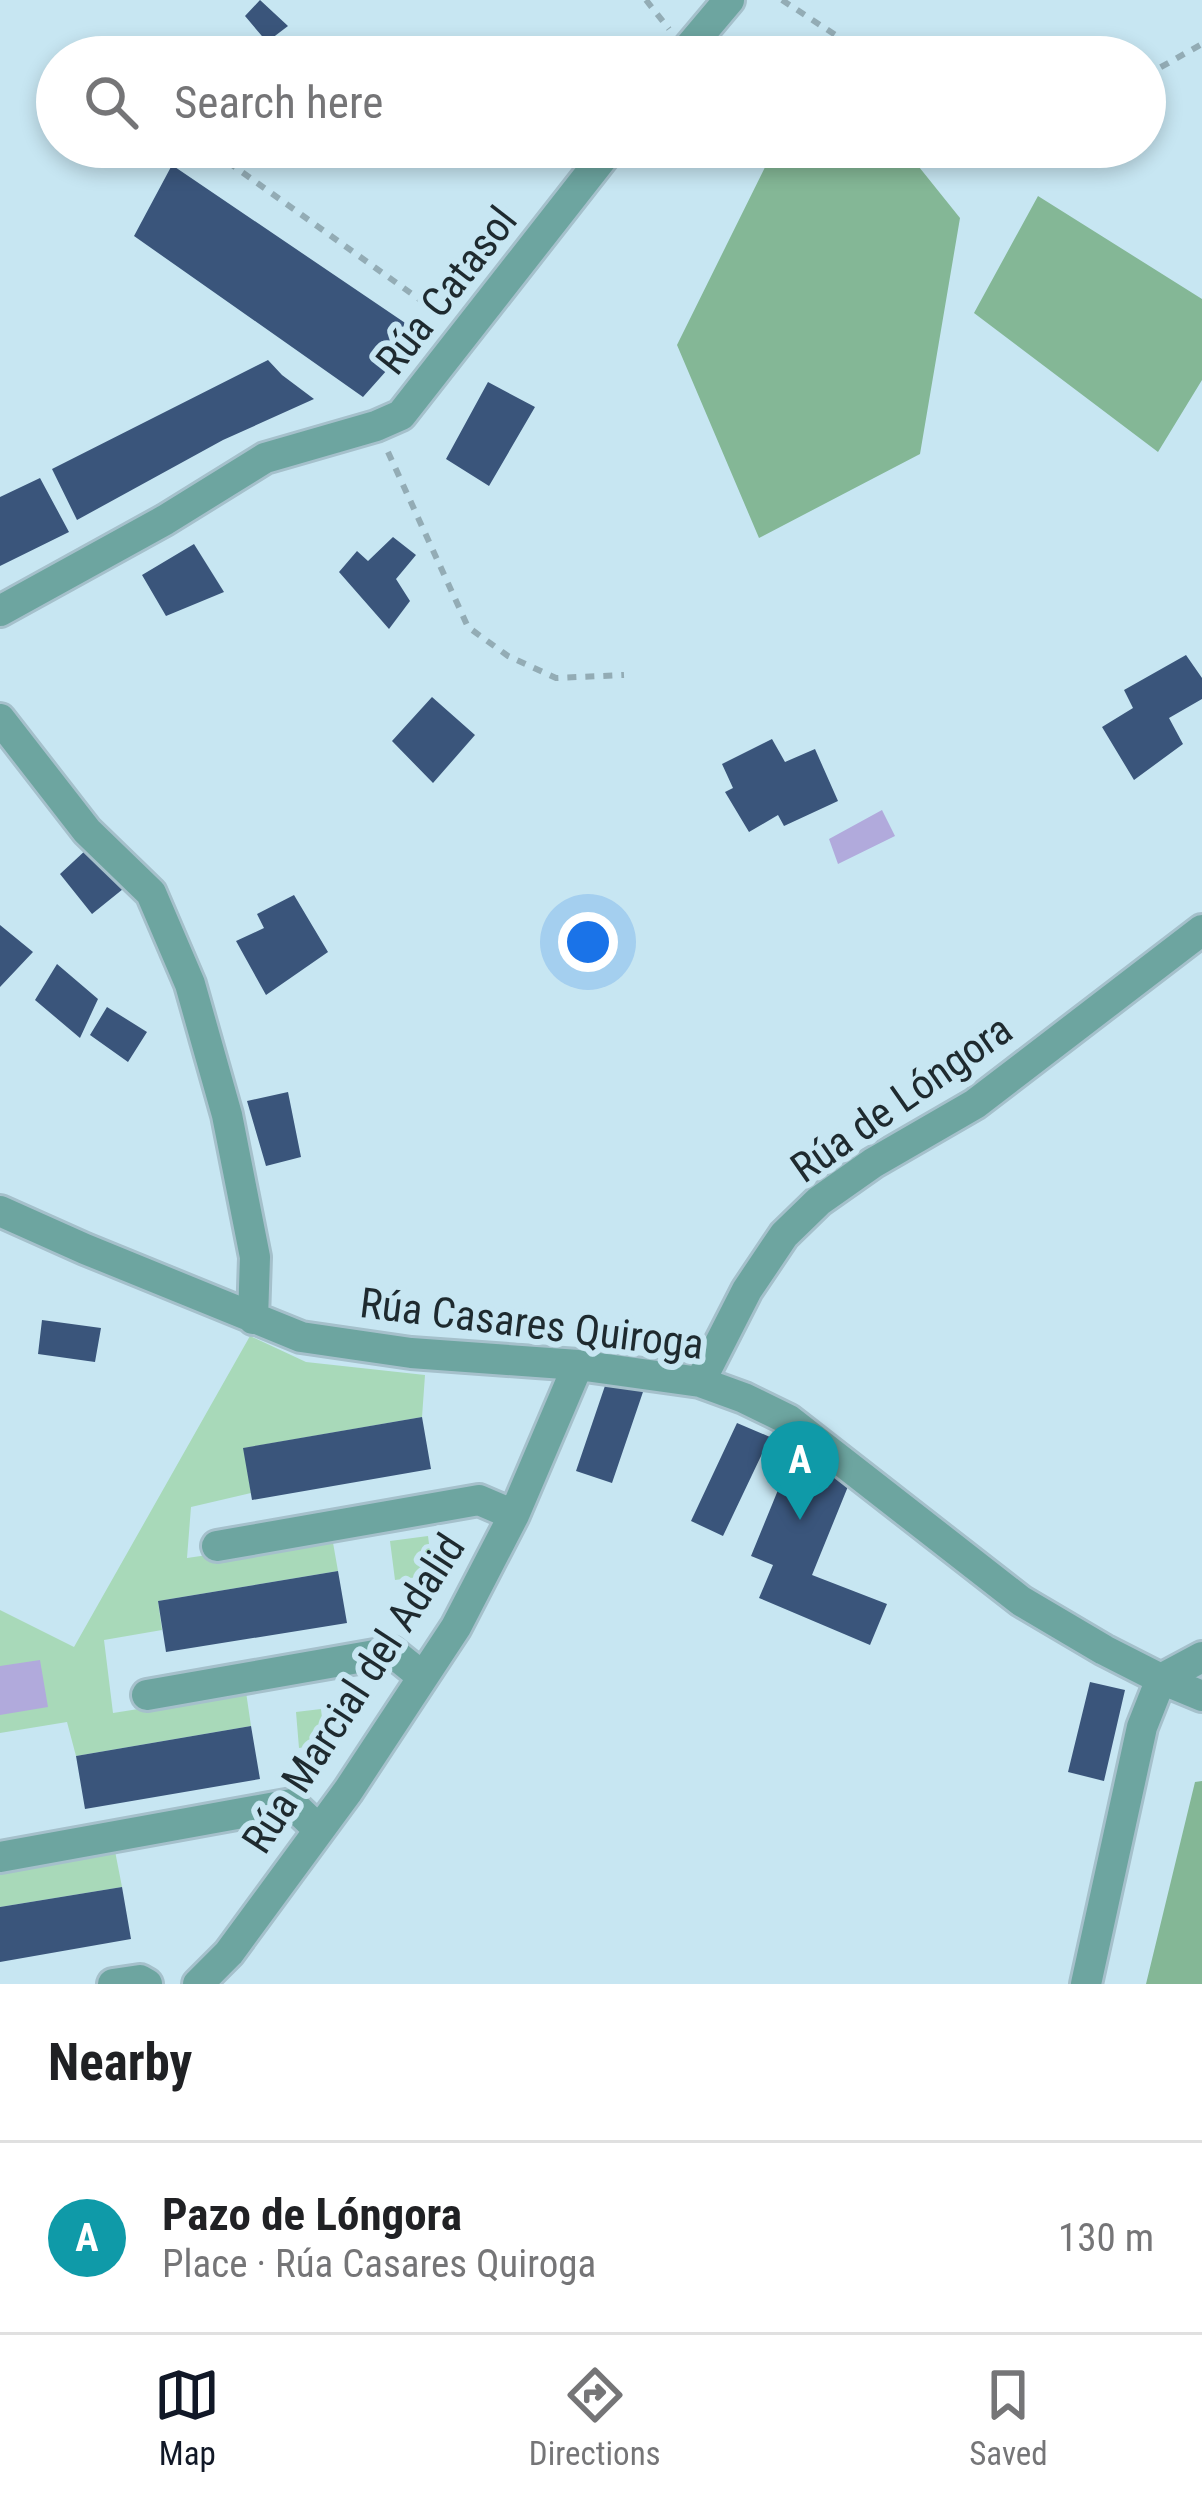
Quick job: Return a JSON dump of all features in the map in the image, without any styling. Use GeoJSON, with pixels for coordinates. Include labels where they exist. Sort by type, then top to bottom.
{"type":"FeatureCollection","features":[{"type":"Feature","properties":{"kind":"street"},"geometry":{"type":"LineString","coordinates":[[699,36],[729,0]]}},
{"type":"Feature","properties":{"kind":"street","name":"Rúa Catasol"},"geometry":{"type":"LineString","coordinates":[[0,611],[165,520],[265,458],[401,416],[595,168]]}},
{"type":"Feature","properties":{"kind":"street"},"geometry":{"type":"LineString","coordinates":[[0,719],[86,831],[151,892],[167,929],[190,984],[227,1115],[255,1257],[253,1318]]}},
{"type":"Feature","properties":{"kind":"street","name":"Rúa de Lóngora"},"geometry":{"type":"LineString","coordinates":[[700,1382],[747,1290],[784,1235],[819,1201],[873,1163],[976,1104],[1202,930]]}},
{"type":"Feature","properties":{"kind":"street","name":"Rúa Casares Quiroga"},"geometry":{"type":"LineString","coordinates":[[0,1211],[301,1336],[389,1350],[578,1365],[700,1382],[744,1398],[789,1420],[1021,1601],[1104,1650],[1202,1696]]}},
{"type":"Feature","properties":{"kind":"street","name":"Rúa Marcial del Adalid"},"geometry":{"type":"LineString","coordinates":[[198,1984],[229,1953],[319,1829],[456,1627],[514,1515],[578,1365]]}},
{"type":"Feature","properties":{"kind":"street"},"geometry":{"type":"LineString","coordinates":[[217,1546],[479,1500],[514,1515]]}},
{"type":"Feature","properties":{"kind":"street"},"geometry":{"type":"LineString","coordinates":[[147,1695],[392,1652],[423,1677]]}},
{"type":"Feature","properties":{"kind":"street"},"geometry":{"type":"LineString","coordinates":[[1086,1984],[1142,1726],[1161,1679],[1202,1657]]}},
{"type":"Feature","properties":{"kind":"street"},"geometry":{"type":"LineString","coordinates":[[0,1857],[292,1804],[319,1829]]}},
{"type":"Feature","properties":{"kind":"street"},"geometry":{"type":"LineString","coordinates":[[113,1984],[140,1980],[147,1984]]}},
{"type":"Feature","properties":{"kind":"path"},"geometry":{"type":"LineString","coordinates":[[782,0],[837,36]]}},
{"type":"Feature","properties":{"kind":"path"},"geometry":{"type":"LineString","coordinates":[[1166,64],[1202,44]]}},
{"type":"Feature","properties":{"kind":"path"},"geometry":{"type":"LineString","coordinates":[[236,168],[465,334]]}},
{"type":"Feature","properties":{"kind":"path"},"geometry":{"type":"LineString","coordinates":[[376,426],[468,627],[508,656],[556,677],[624,675]]}},
{"type":"Feature","properties":{"kind":"green space"},"geometry":{"type":"Polygon","coordinates":[[[765,168],[920,168],[960,218],[920,454],[759,538],[677,345],[765,168]]]}},
{"type":"Feature","properties":{"kind":"green space"},"geometry":{"type":"Polygon","coordinates":[[[1038,196],[1202,299],[1202,380],[1158,452],[974,313],[1038,196]]]}},
{"type":"Feature","properties":{"kind":"green space"},"geometry":{"type":"Polygon","coordinates":[[[250,1336],[306,1362],[425,1375],[422,1417],[244,1448],[251,1493],[191,1507],[187,1558],[332,1537],[338,1571],[158,1601],[162,1630],[104,1640],[113,1713],[246,1692],[251,1726],[76,1756],[67,1722],[0,1733],[0,1610],[74,1647],[250,1336]]]}},
{"type":"Feature","properties":{"kind":"green space"},"geometry":{"type":"Polygon","coordinates":[[[428,1536],[433,1575],[395,1580],[390,1541],[428,1536]]]}},
{"type":"Feature","properties":{"kind":"green space"},"geometry":{"type":"Polygon","coordinates":[[[321,1709],[325,1745],[299,1748],[296,1712],[321,1709]]]}},
{"type":"Feature","properties":{"kind":"green space"},"geometry":{"type":"Polygon","coordinates":[[[1202,1781],[1202,1984],[1146,1984],[1195,1782],[1202,1781]]]}},
{"type":"Feature","properties":{"kind":"green space"},"geometry":{"type":"Polygon","coordinates":[[[115,1851],[122,1887],[0,1907],[0,1871],[115,1851]]]}},
{"type":"Feature","properties":{"kind":"shaded area"},"geometry":{"type":"Polygon","coordinates":[[[882,810],[895,836],[838,864],[829,839],[882,810]]]}},
{"type":"Feature","properties":{"kind":"shaded area"},"geometry":{"type":"Polygon","coordinates":[[[40,1660],[48,1707],[0,1715],[0,1666],[40,1660]]]}},
{"type":"Feature","properties":{"kind":"building"},"geometry":{"type":"Polygon","coordinates":[[[260,0],[288,26],[275,36],[262,36],[245,16],[260,0]]]}},
{"type":"Feature","properties":{"kind":"building"},"geometry":{"type":"Polygon","coordinates":[[[170,168],[176,168],[420,333],[363,397],[134,236],[170,168]]]}},
{"type":"Feature","properties":{"kind":"building"},"geometry":{"type":"Polygon","coordinates":[[[268,360],[314,399],[223,440],[77,520],[52,469],[268,360]]]}},
{"type":"Feature","properties":{"kind":"building"},"geometry":{"type":"Polygon","coordinates":[[[488,382],[535,407],[489,486],[446,459],[488,382]]]}},
{"type":"Feature","properties":{"kind":"building"},"geometry":{"type":"Polygon","coordinates":[[[40,478],[69,532],[0,566],[0,497],[40,478]]]}},
{"type":"Feature","properties":{"kind":"building"},"geometry":{"type":"Polygon","coordinates":[[[393,537],[416,555],[396,579],[410,601],[389,629],[339,572],[357,551],[368,561],[393,537]]]}},
{"type":"Feature","properties":{"kind":"building"},"geometry":{"type":"Polygon","coordinates":[[[194,544],[224,592],[166,616],[142,575],[194,544]]]}},
{"type":"Feature","properties":{"kind":"building"},"geometry":{"type":"Polygon","coordinates":[[[1186,655],[1202,678],[1202,699],[1169,718],[1183,744],[1134,780],[1102,727],[1133,708],[1124,690],[1186,655]]]}},
{"type":"Feature","properties":{"kind":"building"},"geometry":{"type":"Polygon","coordinates":[[[432,697],[475,735],[433,783],[392,741],[432,697]]]}},
{"type":"Feature","properties":{"kind":"building"},"geometry":{"type":"Polygon","coordinates":[[[772,739],[785,762],[815,749],[838,801],[784,826],[778,815],[749,832],[725,792],[733,788],[722,764],[772,739]]]}},
{"type":"Feature","properties":{"kind":"building"},"geometry":{"type":"Polygon","coordinates":[[[87,849],[123,889],[92,914],[60,874],[87,849]]]}},
{"type":"Feature","properties":{"kind":"building"},"geometry":{"type":"Polygon","coordinates":[[[294,895],[328,952],[266,995],[236,941],[264,928],[257,914],[294,895]]]}},
{"type":"Feature","properties":{"kind":"building"},"geometry":{"type":"Polygon","coordinates":[[[0,925],[33,952],[0,987],[0,925]]]}},
{"type":"Feature","properties":{"kind":"building"},"geometry":{"type":"Polygon","coordinates":[[[57,964],[98,999],[80,1038],[35,1000],[57,964]]]}},
{"type":"Feature","properties":{"kind":"building"},"geometry":{"type":"Polygon","coordinates":[[[107,1007],[147,1032],[128,1062],[90,1035],[107,1007]]]}},
{"type":"Feature","properties":{"kind":"building"},"geometry":{"type":"Polygon","coordinates":[[[288,1092],[301,1157],[266,1166],[247,1101],[288,1092]]]}},
{"type":"Feature","properties":{"kind":"building"},"geometry":{"type":"Polygon","coordinates":[[[42,1320],[101,1328],[95,1362],[38,1354],[42,1320]]]}},
{"type":"Feature","properties":{"kind":"building"},"geometry":{"type":"Polygon","coordinates":[[[608,1377],[644,1389],[612,1483],[576,1471],[608,1377]]]}},
{"type":"Feature","properties":{"kind":"building"},"geometry":{"type":"Polygon","coordinates":[[[422,1417],[431,1469],[252,1500],[243,1448],[422,1417]]]}},
{"type":"Feature","properties":{"kind":"building"},"geometry":{"type":"Polygon","coordinates":[[[737,1423],[770,1437],[723,1536],[691,1521],[737,1423]]]}},
{"type":"Feature","properties":{"kind":"building"},"geometry":{"type":"Polygon","coordinates":[[[794,1451],[849,1484],[812,1575],[887,1604],[870,1645],[759,1598],[773,1565],[751,1556],[794,1451]]]}},
{"type":"Feature","properties":{"kind":"building"},"geometry":{"type":"Polygon","coordinates":[[[338,1571],[347,1623],[166,1652],[158,1601],[338,1571]]]}},
{"type":"Feature","properties":{"kind":"building"},"geometry":{"type":"Polygon","coordinates":[[[1090,1682],[1125,1690],[1104,1781],[1068,1772],[1090,1682]]]}},
{"type":"Feature","properties":{"kind":"building"},"geometry":{"type":"Polygon","coordinates":[[[251,1726],[260,1779],[85,1809],[76,1756],[251,1726]]]}},
{"type":"Feature","properties":{"kind":"building"},"geometry":{"type":"Polygon","coordinates":[[[122,1887],[131,1939],[0,1962],[0,1907],[122,1887]]]}},
{"type":"Feature","properties":{"kind":"place","name":"Pazo de Lóngora"},"geometry":{"type":"Point","coordinates":[800,1520]}}]}
